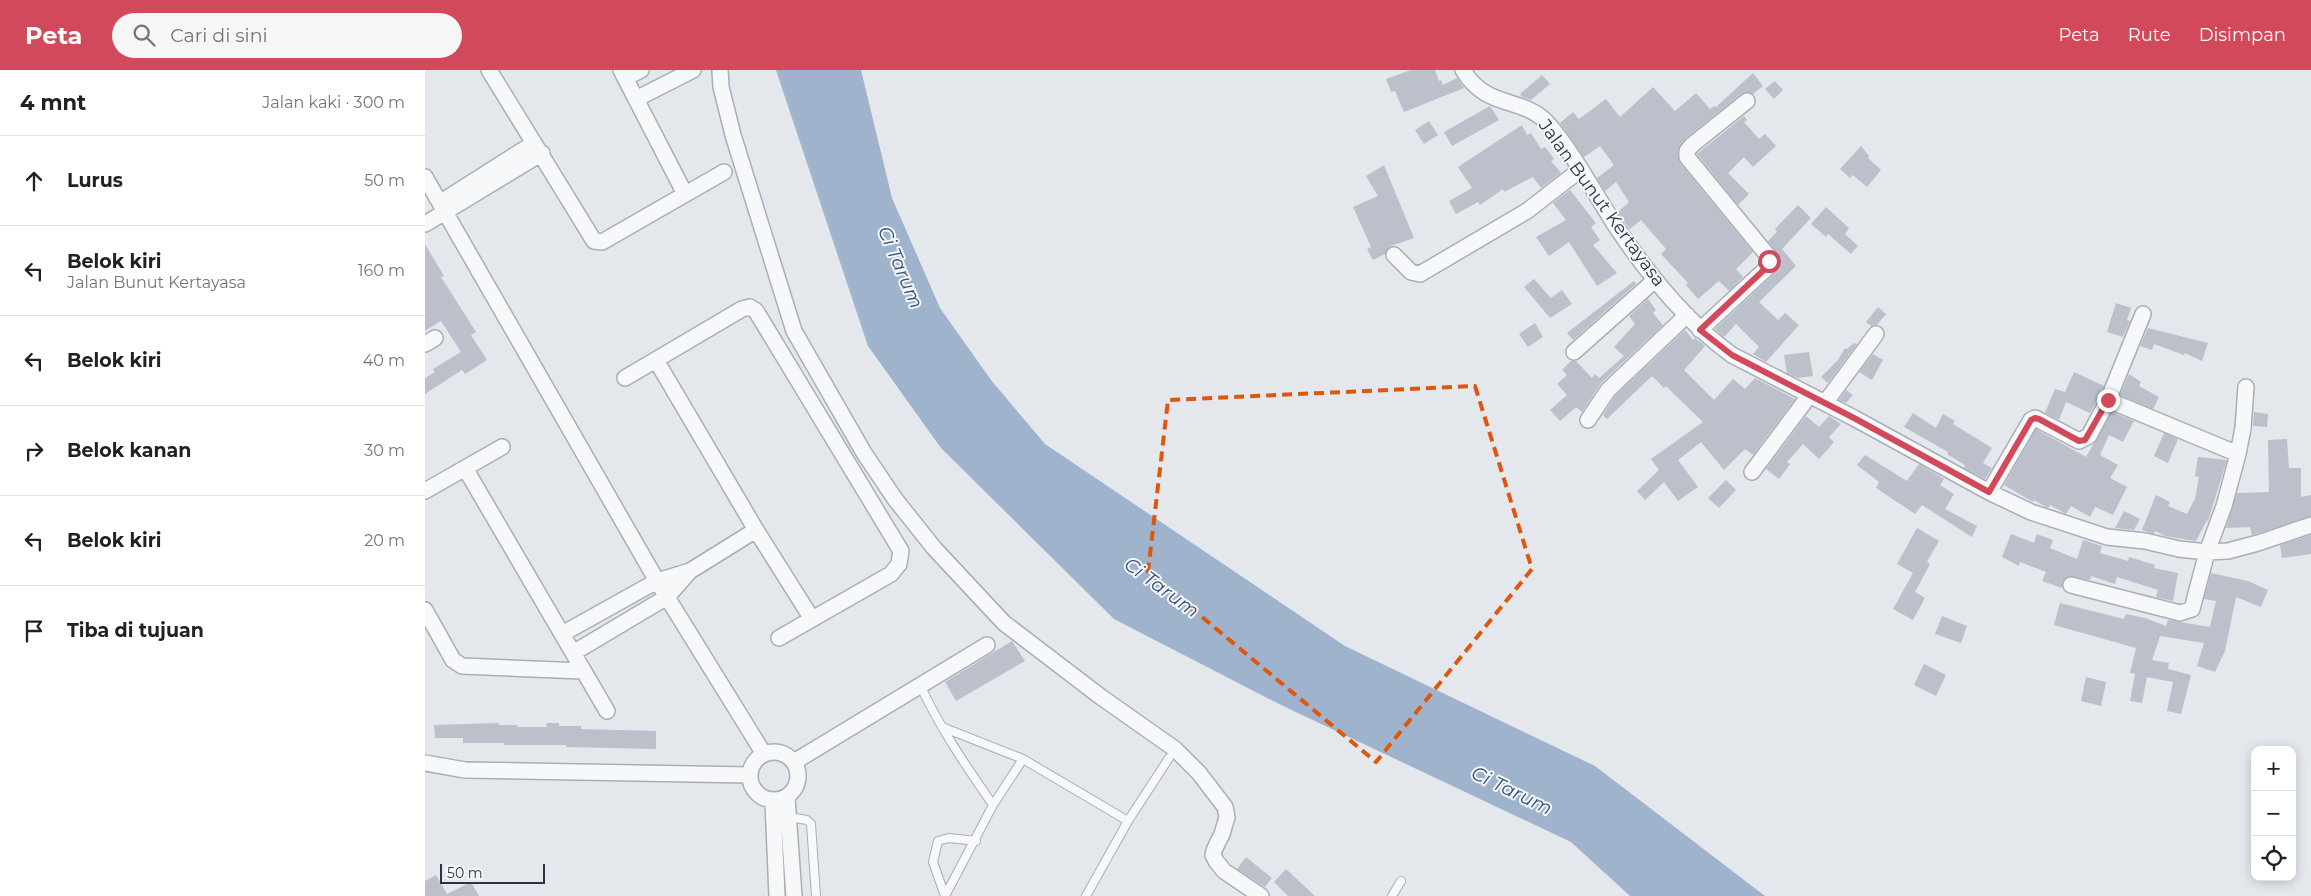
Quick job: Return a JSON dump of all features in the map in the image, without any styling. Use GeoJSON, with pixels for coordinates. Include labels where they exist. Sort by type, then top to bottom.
{"type":"FeatureCollection","features":[{"type":"Feature","properties":{"kind":"street"},"geometry":{"type":"LineString","coordinates":[[489,70],[594,241],[602,242],[724,172]]}},
{"type":"Feature","properties":{"kind":"street"},"geometry":{"type":"LineString","coordinates":[[641,70],[623,74],[685,194]]}},
{"type":"Feature","properties":{"kind":"street"},"geometry":{"type":"LineString","coordinates":[[636,99],[693,70]]}},
{"type":"Feature","properties":{"kind":"street"},"geometry":{"type":"LineString","coordinates":[[720,70],[721,87],[733,135],[794,331],[864,454],[895,499],[934,548],[1004,623],[1101,697],[1175,749],[1199,773],[1225,807],[1227,816],[1213,855],[1216,861],[1224,871],[1261,896]]}},
{"type":"Feature","properties":{"kind":"street","name":"Jalan Bunut Kertayasa"},"geometry":{"type":"LineString","coordinates":[[1463,70],[1484,94],[1537,114],[1550,125],[1655,280],[1700,330],[1732,355],[1989,492],[2031,512],[2107,537],[2145,541],[2179,549],[2207,552],[2228,550],[2258,543],[2311,524]]}},
{"type":"Feature","properties":{"kind":"street"},"geometry":{"type":"LineString","coordinates":[[1700,330],[1767,267],[1769,261],[1769,257],[1687,157],[1687,151],[1691,145],[1747,101]]}},
{"type":"Feature","properties":{"kind":"street"},"geometry":{"type":"LineString","coordinates":[[425,224],[443,207],[538,148]]}},
{"type":"Feature","properties":{"kind":"street"},"geometry":{"type":"LineString","coordinates":[[1394,255],[1411,272],[1420,274],[1527,211],[1580,170]]}},
{"type":"Feature","properties":{"kind":"street"},"geometry":{"type":"LineString","coordinates":[[425,177],[657,581],[764,754]]}},
{"type":"Feature","properties":{"kind":"street"},"geometry":{"type":"LineString","coordinates":[[425,212],[443,207]]}},
{"type":"Feature","properties":{"kind":"street"},"geometry":{"type":"LineString","coordinates":[[1574,352],[1655,280]]}},
{"type":"Feature","properties":{"kind":"street"},"geometry":{"type":"LineString","coordinates":[[625,378],[742,309],[750,307],[756,311],[901,551],[899,564],[891,574],[779,638]]}},
{"type":"Feature","properties":{"kind":"street"},"geometry":{"type":"LineString","coordinates":[[1989,492],[2031,420],[2039,419],[2079,441],[2085,440],[2108,400],[2143,314]]}},
{"type":"Feature","properties":{"kind":"street"},"geometry":{"type":"LineString","coordinates":[[1587,420],[1608,390],[1687,315]]}},
{"type":"Feature","properties":{"kind":"street"},"geometry":{"type":"LineString","coordinates":[[1825,403],[1876,334]]}},
{"type":"Feature","properties":{"kind":"street"},"geometry":{"type":"LineString","coordinates":[[656,360],[811,619]]}},
{"type":"Feature","properties":{"kind":"street"},"geometry":{"type":"LineString","coordinates":[[2071,585],[2180,614],[2189,612],[2195,603],[2207,552],[2224,506],[2238,454],[2243,428],[2246,387]]}},
{"type":"Feature","properties":{"kind":"street"},"geometry":{"type":"LineString","coordinates":[[1752,472],[1809,396]]}},
{"type":"Feature","properties":{"kind":"street"},"geometry":{"type":"LineString","coordinates":[[2108,400],[2238,454]]}},
{"type":"Feature","properties":{"kind":"street"},"geometry":{"type":"LineString","coordinates":[[425,491],[502,447]]}},
{"type":"Feature","properties":{"kind":"street"},"geometry":{"type":"LineString","coordinates":[[465,468],[607,711]]}},
{"type":"Feature","properties":{"kind":"street"},"geometry":{"type":"LineString","coordinates":[[562,634],[657,581],[690,571],[756,530]]}},
{"type":"Feature","properties":{"kind":"street"},"geometry":{"type":"LineString","coordinates":[[573,653],[667,597],[690,571]]}},
{"type":"Feature","properties":{"kind":"street"},"geometry":{"type":"LineString","coordinates":[[425,610],[453,660],[463,666],[583,670]]}},
{"type":"Feature","properties":{"kind":"street"},"geometry":{"type":"LineString","coordinates":[[794,762],[987,645]]}},
{"type":"Feature","properties":{"kind":"street"},"geometry":{"type":"LineString","coordinates":[[775,752],[785,754],[794,762],[799,773],[797,788],[780,800],[761,797],[752,788],[750,775],[752,767],[764,754],[775,752]]}},
{"type":"Feature","properties":{"kind":"street"},"geometry":{"type":"LineString","coordinates":[[425,763],[465,770],[750,775]]}},
{"type":"Feature","properties":{"kind":"street"},"geometry":{"type":"LineString","coordinates":[[780,800],[789,816],[794,896]]}},
{"type":"Feature","properties":{"kind":"street"},"geometry":{"type":"LineString","coordinates":[[777,896],[780,800]]}},
{"type":"Feature","properties":{"kind":"lane"},"geometry":{"type":"LineString","coordinates":[[920,686],[971,775],[993,805]]}},
{"type":"Feature","properties":{"kind":"lane"},"geometry":{"type":"LineString","coordinates":[[942,727],[1023,759],[1128,821]]}},
{"type":"Feature","properties":{"kind":"lane"},"geometry":{"type":"LineString","coordinates":[[1086,896],[1128,821],[1169,758]]}},
{"type":"Feature","properties":{"kind":"lane"},"geometry":{"type":"LineString","coordinates":[[945,896],[965,854],[976,841],[993,805],[1023,759]]}},
{"type":"Feature","properties":{"kind":"lane"},"geometry":{"type":"LineString","coordinates":[[789,816],[807,820],[811,824],[815,896]]}},
{"type":"Feature","properties":{"kind":"lane"},"geometry":{"type":"LineString","coordinates":[[945,896],[933,862],[938,841],[949,838],[976,841]]}},
{"type":"Feature","properties":{"kind":"lane"},"geometry":{"type":"LineString","coordinates":[[1392,896],[1401,881]]}},
{"type":"Feature","properties":{"kind":"highlighted area"},"geometry":{"type":"Polygon","coordinates":[[[1475,386],[1532,569],[1376,762],[1148,572],[1168,400],[1475,386]]]}},
{"type":"Feature","properties":{"kind":"water","name":"Ci Tarum"},"geometry":{"type":"Polygon","coordinates":[[[776,70],[861,70],[892,198],[940,308],[991,380],[1045,444],[1345,646],[1595,766],[1765,896],[1630,896],[1571,842],[1279,704],[1114,619],[941,448],[868,346],[776,70]]]}},
{"type":"Feature","properties":{"kind":"building"},"geometry":{"type":"Polygon","coordinates":[[[1411,70],[1435,70],[1439,81],[1441,80],[1443,85],[1457,78],[1464,88],[1404,112],[1395,91],[1391,92],[1386,79],[1411,70]]]}},
{"type":"Feature","properties":{"kind":"building"},"geometry":{"type":"Polygon","coordinates":[[[1753,73],[1763,86],[1753,94],[1746,92],[1741,94],[1686,138],[1678,150],[1680,163],[1753,252],[1736,269],[1743,277],[1729,291],[1719,281],[1698,299],[1686,285],[1688,283],[1661,254],[1666,249],[1641,220],[1630,229],[1623,220],[1618,212],[1629,202],[1616,182],[1605,191],[1597,178],[1614,165],[1600,146],[1584,157],[1560,123],[1573,112],[1579,119],[1606,99],[1620,117],[1653,87],[1675,111],[1696,93],[1710,109],[1714,106],[1716,107],[1753,73]]]}},
{"type":"Feature","properties":{"kind":"building"},"geometry":{"type":"Polygon","coordinates":[[[1542,75],[1550,84],[1531,100],[1522,97],[1520,94],[1542,75]]]}},
{"type":"Feature","properties":{"kind":"building"},"geometry":{"type":"Polygon","coordinates":[[[1775,81],[1783,90],[1774,99],[1765,89],[1775,81]]]}},
{"type":"Feature","properties":{"kind":"building"},"geometry":{"type":"Polygon","coordinates":[[[1490,106],[1499,120],[1452,146],[1444,132],[1490,106]]]}},
{"type":"Feature","properties":{"kind":"building"},"geometry":{"type":"Polygon","coordinates":[[[1744,116],[1747,120],[1744,122],[1759,139],[1765,134],[1776,146],[1753,167],[1744,157],[1728,173],[1749,194],[1738,205],[1697,154],[1744,116]]]}},
{"type":"Feature","properties":{"kind":"building"},"geometry":{"type":"Polygon","coordinates":[[[1429,121],[1438,135],[1424,144],[1415,130],[1429,121]]]}},
{"type":"Feature","properties":{"kind":"building"},"geometry":{"type":"Polygon","coordinates":[[[1522,125],[1527,135],[1531,133],[1541,149],[1545,147],[1554,159],[1551,161],[1561,173],[1541,188],[1533,177],[1504,192],[1503,189],[1480,205],[1478,202],[1456,214],[1449,201],[1472,188],[1458,167],[1522,125]]]}},
{"type":"Feature","properties":{"kind":"building"},"geometry":{"type":"Polygon","coordinates":[[[1861,146],[1869,156],[1868,158],[1881,170],[1867,187],[1853,175],[1850,178],[1840,169],[1861,146]]]}},
{"type":"Feature","properties":{"kind":"building"},"geometry":{"type":"Polygon","coordinates":[[[1384,165],[1414,238],[1391,246],[1385,254],[1373,260],[1367,249],[1371,247],[1353,207],[1378,196],[1366,176],[1384,165]]]}},
{"type":"Feature","properties":{"kind":"building"},"geometry":{"type":"Polygon","coordinates":[[[1570,190],[1596,223],[1591,227],[1600,240],[1593,245],[1617,273],[1597,286],[1569,242],[1549,256],[1536,237],[1566,220],[1553,203],[1570,190]]]}},
{"type":"Feature","properties":{"kind":"building"},"geometry":{"type":"Polygon","coordinates":[[[1798,205],[1811,218],[1782,249],[1796,266],[1759,302],[1778,320],[1785,313],[1799,325],[1766,362],[1753,354],[1759,347],[1736,324],[1724,337],[1715,329],[1775,273],[1778,255],[1768,241],[1777,232],[1775,229],[1798,205]]]}},
{"type":"Feature","properties":{"kind":"building"},"geometry":{"type":"Polygon","coordinates":[[[1826,207],[1849,228],[1845,234],[1858,246],[1851,254],[1828,234],[1826,237],[1811,224],[1826,207]]]}},
{"type":"Feature","properties":{"kind":"building"},"geometry":{"type":"Polygon","coordinates":[[[425,244],[444,276],[441,277],[476,332],[471,335],[487,360],[465,374],[462,370],[425,394],[425,378],[435,372],[433,369],[461,352],[441,321],[425,331],[425,244]]]}},
{"type":"Feature","properties":{"kind":"building"},"geometry":{"type":"Polygon","coordinates":[[[1534,279],[1551,298],[1562,290],[1572,304],[1550,318],[1524,287],[1534,279]]]}},
{"type":"Feature","properties":{"kind":"building"},"geometry":{"type":"Polygon","coordinates":[[[1634,281],[1636,284],[1573,340],[1567,333],[1634,281]]]}},
{"type":"Feature","properties":{"kind":"building"},"geometry":{"type":"Polygon","coordinates":[[[1648,299],[1656,310],[1653,313],[1663,325],[1601,383],[1582,412],[1576,407],[1560,421],[1550,410],[1567,395],[1557,384],[1567,375],[1562,370],[1571,361],[1576,361],[1592,378],[1595,374],[1599,378],[1624,356],[1614,347],[1635,324],[1629,316],[1648,299]]]}},
{"type":"Feature","properties":{"kind":"building"},"geometry":{"type":"Polygon","coordinates":[[[2116,303],[2131,308],[2127,320],[2130,321],[2123,337],[2107,332],[2116,303]]]}},
{"type":"Feature","properties":{"kind":"building"},"geometry":{"type":"Polygon","coordinates":[[[1878,307],[1886,314],[1877,325],[1871,326],[1866,322],[1878,307]]]}},
{"type":"Feature","properties":{"kind":"building"},"geometry":{"type":"Polygon","coordinates":[[[1535,323],[1543,337],[1528,347],[1519,334],[1535,323]]]}},
{"type":"Feature","properties":{"kind":"building"},"geometry":{"type":"Polygon","coordinates":[[[2148,328],[2208,343],[2202,361],[2185,353],[2184,355],[2154,344],[2152,350],[2140,346],[2148,328]]]}},
{"type":"Feature","properties":{"kind":"building"},"geometry":{"type":"Polygon","coordinates":[[[1685,330],[1693,340],[1695,338],[1705,346],[1684,370],[1714,400],[1733,379],[1745,389],[1755,378],[1795,399],[1753,455],[1745,449],[1724,470],[1701,442],[1678,460],[1698,487],[1678,501],[1664,482],[1645,500],[1637,491],[1659,470],[1651,459],[1703,422],[1666,386],[1664,388],[1652,376],[1607,419],[1603,415],[1615,396],[1685,330]]]}},
{"type":"Feature","properties":{"kind":"building"},"geometry":{"type":"Polygon","coordinates":[[[1854,343],[1857,344],[1828,383],[1821,377],[1838,360],[1845,348],[1847,349],[1854,343]]]}},
{"type":"Feature","properties":{"kind":"building"},"geometry":{"type":"Polygon","coordinates":[[[1809,352],[1813,376],[1798,378],[1787,373],[1784,355],[1809,352]]]}},
{"type":"Feature","properties":{"kind":"building"},"geometry":{"type":"Polygon","coordinates":[[[1873,354],[1883,360],[1872,380],[1859,372],[1873,354]]]}},
{"type":"Feature","properties":{"kind":"building"},"geometry":{"type":"Polygon","coordinates":[[[2074,372],[2104,386],[2090,413],[2066,402],[2059,420],[2045,413],[2055,389],[2065,392],[2074,372]]]}},
{"type":"Feature","properties":{"kind":"building"},"geometry":{"type":"Polygon","coordinates":[[[2129,374],[2141,382],[2139,386],[2159,397],[2153,409],[2120,395],[2129,374]]]}},
{"type":"Feature","properties":{"kind":"building"},"geometry":{"type":"Polygon","coordinates":[[[1846,390],[1853,395],[1846,403],[1839,400],[1846,390]]]}},
{"type":"Feature","properties":{"kind":"building"},"geometry":{"type":"Polygon","coordinates":[[[2112,412],[2134,421],[2123,442],[2109,435],[2100,455],[2118,465],[2110,478],[2127,487],[2113,515],[2095,507],[2090,517],[2071,506],[2066,514],[2050,505],[2048,508],[2034,500],[2033,502],[2004,485],[2036,429],[2086,457],[2112,412]]]}},
{"type":"Feature","properties":{"kind":"building"},"geometry":{"type":"Polygon","coordinates":[[[2254,412],[2268,414],[2267,427],[2253,426],[2254,412]]]}},
{"type":"Feature","properties":{"kind":"building"},"geometry":{"type":"Polygon","coordinates":[[[1913,413],[1936,428],[1943,414],[1955,421],[1953,424],[1992,448],[1983,463],[1992,468],[1985,479],[1964,468],[1965,465],[1947,454],[1948,452],[1904,427],[1913,413]]]}},
{"type":"Feature","properties":{"kind":"building"},"geometry":{"type":"Polygon","coordinates":[[[1806,416],[1819,427],[1829,416],[1841,424],[1829,437],[1834,442],[1819,459],[1803,444],[1787,462],[1790,464],[1779,479],[1766,469],[1806,416]]]}},
{"type":"Feature","properties":{"kind":"building"},"geometry":{"type":"Polygon","coordinates":[[[2164,433],[2178,439],[2168,463],[2154,456],[2164,433]]]}},
{"type":"Feature","properties":{"kind":"building"},"geometry":{"type":"Polygon","coordinates":[[[2287,439],[2289,468],[2301,468],[2301,497],[2311,495],[2311,516],[2252,535],[2250,527],[2226,528],[2237,493],[2269,492],[2268,440],[2287,439]]]}},
{"type":"Feature","properties":{"kind":"building"},"geometry":{"type":"Polygon","coordinates":[[[1865,455],[1907,481],[1919,464],[1944,479],[1940,485],[1954,494],[1945,509],[1977,526],[1972,537],[1922,505],[1915,514],[1876,488],[1879,482],[1857,465],[1865,455]]]}},
{"type":"Feature","properties":{"kind":"building"},"geometry":{"type":"Polygon","coordinates":[[[2198,457],[2227,460],[2208,521],[2196,541],[2165,536],[2155,531],[2154,534],[2142,530],[2156,495],[2170,502],[2168,506],[2187,514],[2195,499],[2199,477],[2195,476],[2198,457]]]}},
{"type":"Feature","properties":{"kind":"building"},"geometry":{"type":"Polygon","coordinates":[[[1726,480],[1736,490],[1719,508],[1708,498],[1726,480]]]}},
{"type":"Feature","properties":{"kind":"building"},"geometry":{"type":"Polygon","coordinates":[[[2124,511],[2140,519],[2134,530],[2115,528],[2124,511]]]}},
{"type":"Feature","properties":{"kind":"building"},"geometry":{"type":"Polygon","coordinates":[[[1917,528],[1939,541],[1927,562],[1930,564],[1915,592],[1925,598],[1913,620],[1893,609],[1913,573],[1897,564],[1917,528]]]}},
{"type":"Feature","properties":{"kind":"building"},"geometry":{"type":"Polygon","coordinates":[[[2011,534],[2034,543],[2037,534],[2053,540],[2050,548],[2077,559],[2083,540],[2102,546],[2100,553],[2128,561],[2129,557],[2155,565],[2154,568],[2178,573],[2173,601],[2156,597],[2158,590],[2117,577],[2115,584],[2091,576],[2090,580],[2069,576],[2062,582],[2062,588],[2042,581],[2046,572],[2020,562],[2019,566],[2002,557],[2011,534]]]}},
{"type":"Feature","properties":{"kind":"building"},"geometry":{"type":"Polygon","coordinates":[[[2311,535],[2311,554],[2282,558],[2280,545],[2311,535]]]}},
{"type":"Feature","properties":{"kind":"building"},"geometry":{"type":"Polygon","coordinates":[[[2211,573],[2248,581],[2268,590],[2261,607],[2236,597],[2225,651],[2215,672],[2197,666],[2204,643],[2160,636],[2152,660],[2169,663],[2168,669],[2191,675],[2181,714],[2167,711],[2173,682],[2147,677],[2142,703],[2130,701],[2135,674],[2130,673],[2136,648],[2054,625],[2060,603],[2124,619],[2126,614],[2145,618],[2166,626],[2168,620],[2210,627],[2216,601],[2204,599],[2211,573]]]}},
{"type":"Feature","properties":{"kind":"building"},"geometry":{"type":"Polygon","coordinates":[[[1942,616],[1967,626],[1961,643],[1935,634],[1942,616]]]}},
{"type":"Feature","properties":{"kind":"building"},"geometry":{"type":"Polygon","coordinates":[[[1012,641],[1025,661],[956,701],[945,682],[1012,641]]]}},
{"type":"Feature","properties":{"kind":"building"},"geometry":{"type":"Polygon","coordinates":[[[1924,664],[1946,675],[1936,696],[1914,685],[1924,664]]]}},
{"type":"Feature","properties":{"kind":"building"},"geometry":{"type":"Polygon","coordinates":[[[2086,677],[2106,682],[2101,706],[2081,701],[2086,677]]]}},
{"type":"Feature","properties":{"kind":"building"},"geometry":{"type":"Polygon","coordinates":[[[499,723],[499,725],[517,725],[517,727],[547,727],[546,723],[559,723],[559,726],[581,726],[581,729],[656,731],[656,749],[463,743],[463,738],[435,738],[434,725],[499,723]]]}},
{"type":"Feature","properties":{"kind":"building"},"geometry":{"type":"Polygon","coordinates":[[[1246,857],[1272,878],[1265,887],[1237,869],[1246,857]]]}},
{"type":"Feature","properties":{"kind":"building"},"geometry":{"type":"Polygon","coordinates":[[[1286,869],[1315,896],[1288,896],[1274,882],[1286,869]]]}},
{"type":"Feature","properties":{"kind":"building"},"geometry":{"type":"Polygon","coordinates":[[[436,875],[447,894],[471,882],[479,896],[425,896],[425,881],[436,875]]]}},
{"type":"Feature","properties":{"kind":"route"},"geometry":{"type":"LineString","coordinates":[[1769,261],[1767,267],[1700,330],[1732,355],[1907,446],[1936,465],[1989,492],[2031,420],[2039,419],[2079,441],[2085,440],[2108,400]]}}]}
